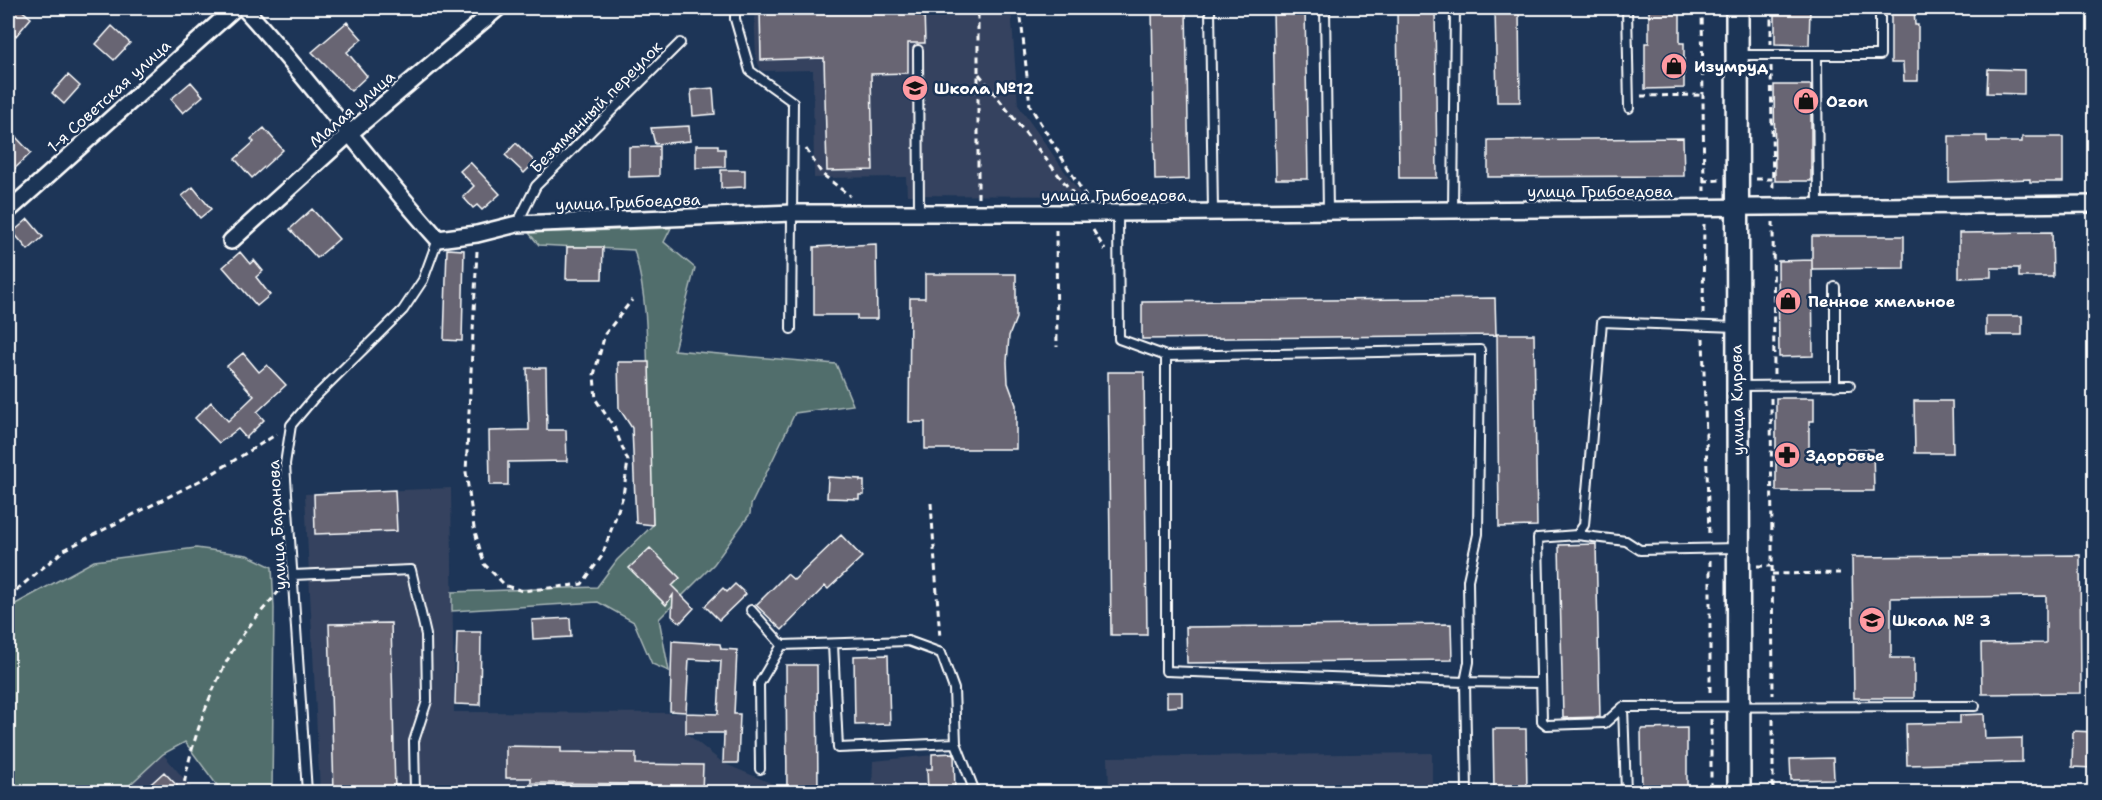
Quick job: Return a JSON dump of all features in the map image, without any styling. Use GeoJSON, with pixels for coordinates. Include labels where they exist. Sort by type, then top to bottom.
{"type":"FeatureCollection","features":[{"type":"Feature","properties":{"kind":"street","name":"1-я Советская улица"},"geometry":{"type":"LineString","coordinates":[[8,212],[235,8]]}},
{"type":"Feature","properties":{"kind":"street"},"geometry":{"type":"LineString","coordinates":[[244,8],[286,54],[349,134],[438,239]]}},
{"type":"Feature","properties":{"kind":"street","name":"Малая улица"},"geometry":{"type":"LineString","coordinates":[[231,241],[349,134],[498,8]]}},
{"type":"Feature","properties":{"kind":"street","name":"улица Кирова"},"geometry":{"type":"LineString","coordinates":[[1737,8],[1736,327],[1739,792]]}},
{"type":"Feature","properties":{"kind":"street","name":"улица Грибоедова"},"geometry":{"type":"LineString","coordinates":[[438,239],[477,234],[517,224],[793,213],[920,213],[1085,207],[1118,213],[2094,204]]}},
{"type":"Feature","properties":{"kind":"lane"},"geometry":{"type":"LineString","coordinates":[[735,8],[735,20],[750,71],[793,102],[791,329]]}},
{"type":"Feature","properties":{"kind":"lane"},"geometry":{"type":"LineString","coordinates":[[1210,8],[1213,212]]}},
{"type":"Feature","properties":{"kind":"lane"},"geometry":{"type":"LineString","coordinates":[[1325,8],[1328,211]]}},
{"type":"Feature","properties":{"kind":"lane"},"geometry":{"type":"LineString","coordinates":[[1453,210],[1455,8]]}},
{"type":"Feature","properties":{"kind":"lane"},"geometry":{"type":"LineString","coordinates":[[1627,8],[1629,108]]}},
{"type":"Feature","properties":{"kind":"lane"},"geometry":{"type":"LineString","coordinates":[[1737,55],[1880,55],[1880,8]]}},
{"type":"Feature","properties":{"kind":"lane","name":"Безымянный переулок"},"geometry":{"type":"LineString","coordinates":[[517,224],[536,186],[680,43]]}},
{"type":"Feature","properties":{"kind":"lane"},"geometry":{"type":"LineString","coordinates":[[918,50],[920,213]]}},
{"type":"Feature","properties":{"kind":"lane"},"geometry":{"type":"LineString","coordinates":[[1817,55],[1818,208]]}},
{"type":"Feature","properties":{"kind":"lane"},"geometry":{"type":"LineString","coordinates":[[1118,213],[1119,339],[1166,356],[1480,350],[1478,534],[1468,580],[1467,792]]}},
{"type":"Feature","properties":{"kind":"lane"},"geometry":{"type":"LineString","coordinates":[[291,425],[313,399],[403,310],[423,280],[438,239]]}},
{"type":"Feature","properties":{"kind":"lane"},"geometry":{"type":"LineString","coordinates":[[1835,287],[1835,386]]}},
{"type":"Feature","properties":{"kind":"lane"},"geometry":{"type":"LineString","coordinates":[[1577,535],[1584,525],[1602,322],[1736,327]]}},
{"type":"Feature","properties":{"kind":"lane"},"geometry":{"type":"LineString","coordinates":[[1166,356],[1166,671],[1540,683]]}},
{"type":"Feature","properties":{"kind":"lane"},"geometry":{"type":"LineString","coordinates":[[1738,386],[1850,385]]}},
{"type":"Feature","properties":{"kind":"lane","name":"улица Баранова"},"geometry":{"type":"LineString","coordinates":[[291,425],[285,464],[307,792]]}},
{"type":"Feature","properties":{"kind":"lane"},"geometry":{"type":"LineString","coordinates":[[1738,548],[1640,550],[1626,541],[1577,535],[1538,538],[1542,721],[1547,725],[1605,723],[1623,707],[1975,706]]}},
{"type":"Feature","properties":{"kind":"lane"},"geometry":{"type":"LineString","coordinates":[[293,575],[411,570],[426,635],[427,700],[414,741],[415,792]]}},
{"type":"Feature","properties":{"kind":"lane"},"geometry":{"type":"LineString","coordinates":[[751,610],[782,645],[908,641],[941,653],[954,689],[956,743],[975,792]]}},
{"type":"Feature","properties":{"kind":"lane"},"geometry":{"type":"LineString","coordinates":[[833,644],[838,748],[956,743]]}},
{"type":"Feature","properties":{"kind":"lane"},"geometry":{"type":"LineString","coordinates":[[760,769],[759,684],[782,645]]}},
{"type":"Feature","properties":{"kind":"lane"},"geometry":{"type":"LineString","coordinates":[[1623,707],[1626,792]]}},
{"type":"Feature","properties":{"kind":"path"},"geometry":{"type":"LineString","coordinates":[[978,8],[978,201]]}},
{"type":"Feature","properties":{"kind":"path"},"geometry":{"type":"LineString","coordinates":[[1020,8],[1030,106],[1085,207]]}},
{"type":"Feature","properties":{"kind":"path"},"geometry":{"type":"LineString","coordinates":[[1702,8],[1703,324],[1709,549],[1711,792]]}},
{"type":"Feature","properties":{"kind":"path"},"geometry":{"type":"LineString","coordinates":[[978,72],[1085,207]]}},
{"type":"Feature","properties":{"kind":"path"},"geometry":{"type":"LineString","coordinates":[[1629,97],[1703,95]]}},
{"type":"Feature","properties":{"kind":"path"},"geometry":{"type":"LineString","coordinates":[[1763,179],[1773,179]]}},
{"type":"Feature","properties":{"kind":"path"},"geometry":{"type":"LineString","coordinates":[[1703,181],[1710,181]]}},
{"type":"Feature","properties":{"kind":"path"},"geometry":{"type":"LineString","coordinates":[[1056,225],[1057,347]]}},
{"type":"Feature","properties":{"kind":"path"},"geometry":{"type":"LineString","coordinates":[[477,234],[466,472],[474,528],[484,564],[506,586],[523,591],[582,584],[602,556],[623,496],[628,461],[614,427],[596,400],[594,375],[605,334],[632,300]]}},
{"type":"Feature","properties":{"kind":"path"},"geometry":{"type":"LineString","coordinates":[[8,597],[64,550],[207,477],[291,425]]}},
{"type":"Feature","properties":{"kind":"path"},"geometry":{"type":"LineString","coordinates":[[931,503],[941,653]]}},
{"type":"Feature","properties":{"kind":"path"},"geometry":{"type":"LineString","coordinates":[[1772,574],[1840,573]]}},
{"type":"Feature","properties":{"kind":"path"},"geometry":{"type":"LineString","coordinates":[[183,792],[186,773],[211,698],[228,659],[244,632],[293,575]]}},
{"type":"Feature","properties":{"kind":"shaded area","name":"Школа №12"},"geometry":{"type":"Polygon","coordinates":[[[754,8],[1011,8],[1018,105],[1082,196],[907,195],[906,177],[814,178],[813,70],[761,71],[756,58],[754,8]]]}},
{"type":"Feature","properties":{"kind":"shaded area"},"geometry":{"type":"Polygon","coordinates":[[[451,488],[454,712],[686,713],[686,733],[723,763],[787,790],[872,790],[873,761],[954,753],[955,792],[320,792],[305,494],[451,488]]]}},
{"type":"Feature","properties":{"kind":"shaded area"},"geometry":{"type":"Polygon","coordinates":[[[1432,753],[1432,792],[1109,792],[1108,757],[1432,753]]]}},
{"type":"Feature","properties":{"kind":"shaded area"},"geometry":{"type":"Polygon","coordinates":[[[163,754],[195,792],[122,792],[163,754]]]}},
{"type":"Feature","properties":{"kind":"green space"},"geometry":{"type":"Polygon","coordinates":[[[671,228],[664,242],[695,268],[674,350],[836,364],[853,405],[795,413],[751,505],[750,514],[714,564],[659,619],[669,671],[652,664],[634,622],[598,602],[452,611],[452,592],[597,587],[617,560],[653,525],[646,327],[642,288],[634,250],[539,245],[529,233],[671,228]]]}},
{"type":"Feature","properties":{"kind":"green space"},"geometry":{"type":"Polygon","coordinates":[[[196,548],[247,555],[272,567],[274,608],[272,792],[222,792],[185,742],[163,754],[122,792],[8,792],[8,608],[94,561],[196,548]]]}},
{"type":"Feature","properties":{"kind":"building"},"geometry":{"type":"Polygon","coordinates":[[[8,8],[19,8],[31,18],[16,36],[8,28],[8,8]]]}},
{"type":"Feature","properties":{"kind":"building"},"geometry":{"type":"Polygon","coordinates":[[[760,8],[924,10],[925,43],[908,43],[908,73],[871,74],[873,170],[827,171],[824,58],[761,60],[760,8]]]}},
{"type":"Feature","properties":{"kind":"building"},"geometry":{"type":"Polygon","coordinates":[[[1152,8],[1186,8],[1189,179],[1155,180],[1152,8]]]}},
{"type":"Feature","properties":{"kind":"building"},"geometry":{"type":"Polygon","coordinates":[[[1273,8],[1305,8],[1308,179],[1276,179],[1273,8]]]}},
{"type":"Feature","properties":{"kind":"building"},"geometry":{"type":"Polygon","coordinates":[[[1397,8],[1435,8],[1437,178],[1399,178],[1397,8]]]}},
{"type":"Feature","properties":{"kind":"building"},"geometry":{"type":"Polygon","coordinates":[[[1495,8],[1519,8],[1520,102],[1497,102],[1495,8]]]}},
{"type":"Feature","properties":{"kind":"building"},"geometry":{"type":"Polygon","coordinates":[[[1649,8],[1680,8],[1680,43],[1684,43],[1684,88],[1645,89],[1645,43],[1649,43],[1649,8]]]}},
{"type":"Feature","properties":{"kind":"building"},"geometry":{"type":"Polygon","coordinates":[[[1775,8],[1810,8],[1809,45],[1775,44],[1775,8]]]}},
{"type":"Feature","properties":{"kind":"building"},"geometry":{"type":"Polygon","coordinates":[[[1891,8],[1914,8],[1915,25],[1918,25],[1918,81],[1904,81],[1903,63],[1891,63],[1891,8]]]}},
{"type":"Feature","properties":{"kind":"building"},"geometry":{"type":"Polygon","coordinates":[[[347,22],[362,39],[347,52],[367,76],[351,91],[312,52],[347,22]]]}},
{"type":"Feature","properties":{"kind":"building"},"geometry":{"type":"Polygon","coordinates":[[[112,26],[130,43],[114,60],[96,44],[112,26]]]}},
{"type":"Feature","properties":{"kind":"building"},"geometry":{"type":"Polygon","coordinates":[[[1988,69],[2024,70],[2024,94],[1987,93],[1988,69]]]}},
{"type":"Feature","properties":{"kind":"building"},"geometry":{"type":"Polygon","coordinates":[[[68,75],[80,86],[64,104],[52,93],[68,75]]]}},
{"type":"Feature","properties":{"kind":"building"},"geometry":{"type":"Polygon","coordinates":[[[191,82],[203,96],[183,113],[171,99],[191,82]]]}},
{"type":"Feature","properties":{"kind":"building"},"geometry":{"type":"Polygon","coordinates":[[[1774,85],[1811,85],[1811,181],[1775,181],[1774,85]]]}},
{"type":"Feature","properties":{"kind":"building"},"geometry":{"type":"Polygon","coordinates":[[[713,88],[715,114],[693,116],[691,90],[713,88]]]}},
{"type":"Feature","properties":{"kind":"building"},"geometry":{"type":"Polygon","coordinates":[[[689,126],[690,141],[655,144],[651,128],[689,126]]]}},
{"type":"Feature","properties":{"kind":"building"},"geometry":{"type":"Polygon","coordinates":[[[264,128],[283,150],[252,178],[235,159],[254,142],[251,139],[264,128]]]}},
{"type":"Feature","properties":{"kind":"building"},"geometry":{"type":"Polygon","coordinates":[[[15,136],[31,153],[8,175],[8,143],[15,136]]]}},
{"type":"Feature","properties":{"kind":"building"},"geometry":{"type":"Polygon","coordinates":[[[1949,136],[1987,136],[1987,142],[2022,142],[2022,137],[2063,137],[2063,182],[2030,182],[2030,179],[1949,182],[1949,136]]]}},
{"type":"Feature","properties":{"kind":"building"},"geometry":{"type":"Polygon","coordinates":[[[1683,138],[1684,176],[1488,177],[1488,140],[1683,138]]]}},
{"type":"Feature","properties":{"kind":"building"},"geometry":{"type":"Polygon","coordinates":[[[516,143],[535,162],[524,173],[505,155],[516,143]]]}},
{"type":"Feature","properties":{"kind":"building"},"geometry":{"type":"Polygon","coordinates":[[[696,145],[718,145],[718,149],[725,149],[725,167],[696,168],[696,145]]]}},
{"type":"Feature","properties":{"kind":"building"},"geometry":{"type":"Polygon","coordinates":[[[659,146],[659,176],[629,177],[629,147],[659,146]]]}},
{"type":"Feature","properties":{"kind":"building"},"geometry":{"type":"Polygon","coordinates":[[[470,162],[500,194],[482,210],[477,205],[473,208],[463,197],[474,186],[460,171],[470,162]]]}},
{"type":"Feature","properties":{"kind":"building"},"geometry":{"type":"Polygon","coordinates":[[[721,170],[745,170],[745,187],[721,188],[721,170]]]}},
{"type":"Feature","properties":{"kind":"building"},"geometry":{"type":"Polygon","coordinates":[[[193,187],[211,209],[200,218],[182,196],[193,187]]]}},
{"type":"Feature","properties":{"kind":"building"},"geometry":{"type":"Polygon","coordinates":[[[312,209],[339,239],[317,258],[290,229],[312,209]]]}},
{"type":"Feature","properties":{"kind":"building"},"geometry":{"type":"Polygon","coordinates":[[[28,219],[43,237],[28,250],[13,232],[28,219]]]}},
{"type":"Feature","properties":{"kind":"building"},"geometry":{"type":"Polygon","coordinates":[[[2052,232],[2053,277],[2019,277],[2019,268],[1991,268],[1991,277],[1959,278],[1959,233],[2052,232]]]}},
{"type":"Feature","properties":{"kind":"building"},"geometry":{"type":"Polygon","coordinates":[[[1812,236],[1904,236],[1904,268],[1812,269],[1812,236]]]}},
{"type":"Feature","properties":{"kind":"building"},"geometry":{"type":"Polygon","coordinates":[[[876,244],[877,319],[857,319],[857,315],[814,315],[814,247],[876,244]]]}},
{"type":"Feature","properties":{"kind":"building"},"geometry":{"type":"Polygon","coordinates":[[[567,247],[603,247],[602,279],[566,279],[567,247]]]}},
{"type":"Feature","properties":{"kind":"building"},"geometry":{"type":"Polygon","coordinates":[[[447,249],[464,250],[462,341],[444,340],[447,249]]]}},
{"type":"Feature","properties":{"kind":"building"},"geometry":{"type":"Polygon","coordinates":[[[240,252],[250,264],[254,260],[263,271],[256,277],[270,295],[257,306],[223,267],[240,252]]]}},
{"type":"Feature","properties":{"kind":"building"},"geometry":{"type":"Polygon","coordinates":[[[1812,260],[1813,356],[1779,357],[1778,261],[1812,260]]]}},
{"type":"Feature","properties":{"kind":"building"},"geometry":{"type":"Polygon","coordinates":[[[925,274],[1016,274],[1016,318],[1009,336],[1007,362],[1008,383],[1016,405],[1016,449],[925,449],[925,422],[909,422],[910,298],[925,298],[925,274]]]}},
{"type":"Feature","properties":{"kind":"building"},"geometry":{"type":"Polygon","coordinates":[[[1495,298],[1496,335],[1142,339],[1142,302],[1495,298]]]}},
{"type":"Feature","properties":{"kind":"building"},"geometry":{"type":"Polygon","coordinates":[[[1986,316],[2022,316],[2022,335],[1986,335],[1986,316]]]}},
{"type":"Feature","properties":{"kind":"building"},"geometry":{"type":"Polygon","coordinates":[[[1497,334],[1534,334],[1537,526],[1499,527],[1497,334]]]}},
{"type":"Feature","properties":{"kind":"building"},"geometry":{"type":"Polygon","coordinates":[[[243,353],[259,372],[267,365],[286,385],[257,412],[264,420],[246,438],[238,429],[219,443],[195,418],[211,402],[228,421],[254,396],[227,366],[243,353]]]}},
{"type":"Feature","properties":{"kind":"building"},"geometry":{"type":"Polygon","coordinates":[[[618,362],[649,362],[653,525],[636,523],[632,428],[619,408],[618,362]]]}},
{"type":"Feature","properties":{"kind":"building"},"geometry":{"type":"Polygon","coordinates":[[[527,368],[546,368],[547,430],[566,430],[567,461],[508,462],[508,485],[490,485],[489,431],[529,430],[527,368]]]}},
{"type":"Feature","properties":{"kind":"building"},"geometry":{"type":"Polygon","coordinates":[[[1108,372],[1144,372],[1147,635],[1111,635],[1108,372]]]}},
{"type":"Feature","properties":{"kind":"building"},"geometry":{"type":"Polygon","coordinates":[[[1776,398],[1814,398],[1814,421],[1809,421],[1809,457],[1848,457],[1848,449],[1873,449],[1874,491],[1776,491],[1776,398]]]}},
{"type":"Feature","properties":{"kind":"building"},"geometry":{"type":"Polygon","coordinates":[[[1914,401],[1952,401],[1953,453],[1915,453],[1914,401]]]}},
{"type":"Feature","properties":{"kind":"building"},"geometry":{"type":"Polygon","coordinates":[[[828,477],[864,481],[864,495],[859,495],[859,499],[827,498],[828,477]]]}},
{"type":"Feature","properties":{"kind":"building"},"geometry":{"type":"Polygon","coordinates":[[[395,490],[397,531],[315,534],[314,494],[395,490]]]}},
{"type":"Feature","properties":{"kind":"building"},"geometry":{"type":"Polygon","coordinates":[[[841,535],[862,557],[828,589],[825,586],[782,630],[756,605],[787,574],[794,580],[841,535]]]}},
{"type":"Feature","properties":{"kind":"building"},"geometry":{"type":"Polygon","coordinates":[[[1596,544],[1600,717],[1563,718],[1559,545],[1596,544]]]}},
{"type":"Feature","properties":{"kind":"building"},"geometry":{"type":"Polygon","coordinates":[[[650,548],[680,578],[672,586],[694,608],[680,623],[672,616],[673,595],[666,605],[629,568],[650,548]]]}},
{"type":"Feature","properties":{"kind":"building","name":"Школа № 3"},"geometry":{"type":"Polygon","coordinates":[[[2080,555],[2081,693],[1982,694],[1981,644],[2046,643],[2046,596],[1891,598],[1891,658],[1914,658],[1914,698],[1854,698],[1852,557],[2080,555]]]}},
{"type":"Feature","properties":{"kind":"building"},"geometry":{"type":"Polygon","coordinates":[[[735,584],[746,594],[719,620],[705,606],[723,588],[727,592],[735,584]]]}},
{"type":"Feature","properties":{"kind":"building"},"geometry":{"type":"Polygon","coordinates":[[[570,618],[571,637],[533,639],[532,620],[570,618]]]}},
{"type":"Feature","properties":{"kind":"building"},"geometry":{"type":"Polygon","coordinates":[[[391,623],[395,792],[334,792],[329,624],[391,623]]]}},
{"type":"Feature","properties":{"kind":"building"},"geometry":{"type":"Polygon","coordinates":[[[1451,624],[1452,660],[1187,663],[1186,627],[1451,624]]]}},
{"type":"Feature","properties":{"kind":"building"},"geometry":{"type":"Polygon","coordinates":[[[457,632],[481,632],[480,705],[455,704],[457,632]]]}},
{"type":"Feature","properties":{"kind":"building"},"geometry":{"type":"Polygon","coordinates":[[[672,641],[720,644],[721,649],[737,650],[734,714],[740,714],[738,763],[723,763],[724,733],[686,733],[686,713],[718,714],[721,661],[689,659],[686,712],[670,711],[672,641]]]}},
{"type":"Feature","properties":{"kind":"building"},"geometry":{"type":"Polygon","coordinates":[[[888,655],[890,724],[855,725],[854,656],[888,655]]]}},
{"type":"Feature","properties":{"kind":"building"},"geometry":{"type":"Polygon","coordinates":[[[786,665],[817,665],[818,792],[787,792],[786,665]]]}},
{"type":"Feature","properties":{"kind":"building"},"geometry":{"type":"Polygon","coordinates":[[[1167,692],[1182,692],[1182,706],[1167,707],[1167,692]]]}},
{"type":"Feature","properties":{"kind":"building"},"geometry":{"type":"Polygon","coordinates":[[[1984,714],[1985,739],[2022,738],[2022,762],[1907,765],[1906,724],[1960,723],[1960,715],[1984,714]]]}},
{"type":"Feature","properties":{"kind":"building"},"geometry":{"type":"Polygon","coordinates":[[[1687,728],[1687,792],[1642,792],[1641,729],[1687,728]]]}},
{"type":"Feature","properties":{"kind":"building"},"geometry":{"type":"Polygon","coordinates":[[[1493,729],[1526,729],[1527,792],[1494,792],[1493,729]]]}},
{"type":"Feature","properties":{"kind":"building"},"geometry":{"type":"Polygon","coordinates":[[[2073,731],[2094,732],[2094,768],[2072,767],[2073,731]]]}},
{"type":"Feature","properties":{"kind":"building"},"geometry":{"type":"Polygon","coordinates":[[[506,746],[561,747],[561,752],[636,753],[636,764],[703,765],[702,792],[649,792],[650,784],[531,783],[531,778],[506,778],[506,746]]]}},
{"type":"Feature","properties":{"kind":"building"},"geometry":{"type":"Polygon","coordinates":[[[954,753],[955,792],[928,792],[927,769],[932,769],[932,754],[954,753]]]}},
{"type":"Feature","properties":{"kind":"building"},"geometry":{"type":"Polygon","coordinates":[[[1833,758],[1834,779],[1791,780],[1790,759],[1833,758]]]}},
{"type":"Feature","properties":{"kind":"building"},"geometry":{"type":"Polygon","coordinates":[[[164,772],[183,792],[142,792],[164,772]]]}},
{"type":"Feature","properties":{"kind":"place","name":"Изумруд"},"geometry":{"type":"Point","coordinates":[1674,66]}},
{"type":"Feature","properties":{"kind":"place","name":"Школа №12"},"geometry":{"type":"Point","coordinates":[915,88]}},
{"type":"Feature","properties":{"kind":"place","name":"Ozon"},"geometry":{"type":"Point","coordinates":[1806,101]}},
{"type":"Feature","properties":{"kind":"place","name":"Пенное хмельное"},"geometry":{"type":"Point","coordinates":[1788,301]}},
{"type":"Feature","properties":{"kind":"place","name":"Здоровье"},"geometry":{"type":"Point","coordinates":[1787,455]}},
{"type":"Feature","properties":{"kind":"place","name":"Школа № 3"},"geometry":{"type":"Point","coordinates":[1872,620]}}]}
